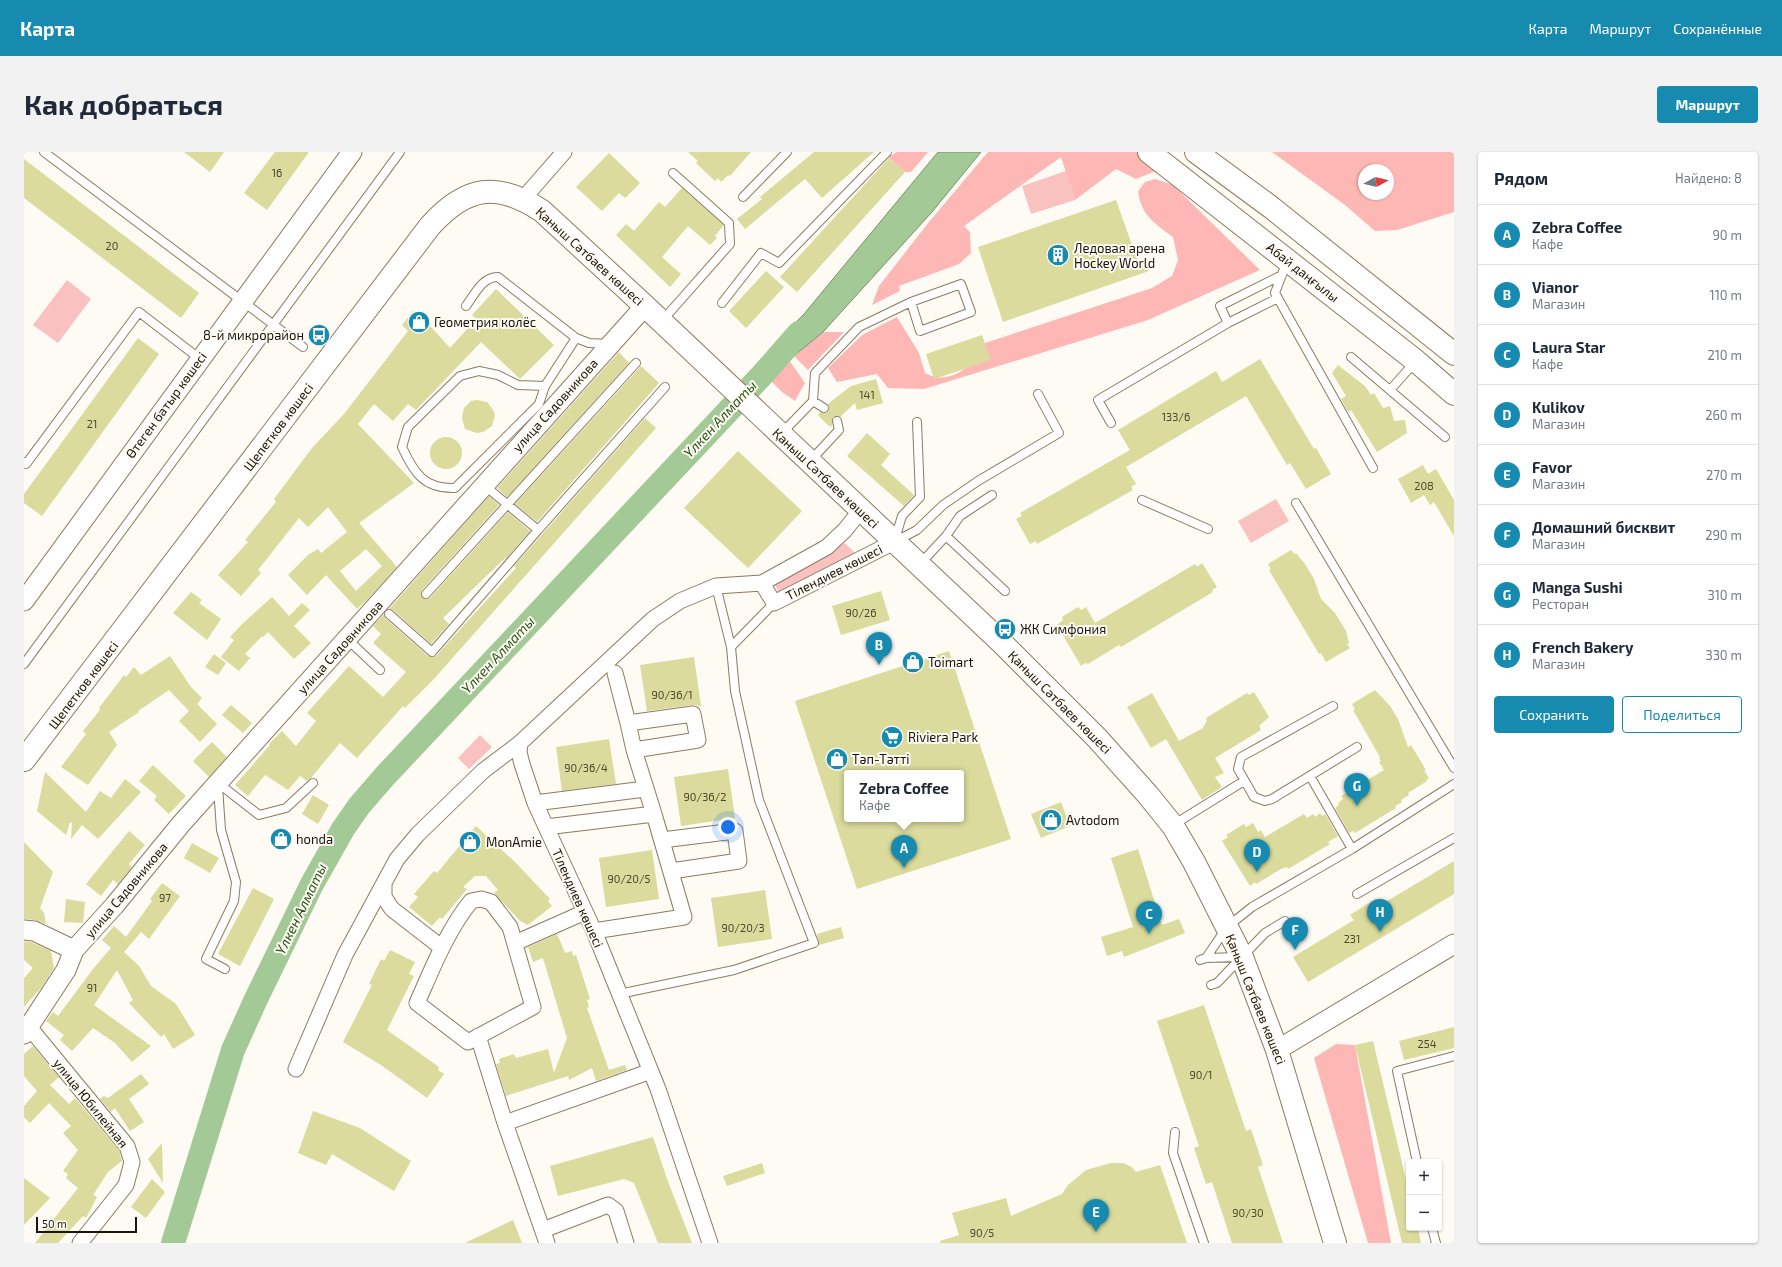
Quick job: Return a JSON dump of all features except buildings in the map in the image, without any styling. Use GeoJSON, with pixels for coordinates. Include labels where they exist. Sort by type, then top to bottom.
{"type":"FeatureCollection","features":[{"type":"Feature","properties":{"kind":"main road","name":"Абай даңғылы"},"geometry":{"type":"LineString","coordinates":[[1149,152],[1285,268],[1416,361],[1454,394]]}},
{"type":"Feature","properties":{"kind":"main road"},"geometry":{"type":"LineString","coordinates":[[1196,152],[1272,208],[1454,354]]}},
{"type":"Feature","properties":{"kind":"main road","name":"Щепетков көшесі"},"geometry":{"type":"LineString","coordinates":[[24,760],[434,222],[454,203],[468,196],[485,192],[505,193],[523,199]]}},
{"type":"Feature","properties":{"kind":"main road","name":"Қаныш Сәтбаев көшесі"},"geometry":{"type":"LineString","coordinates":[[523,199],[542,211],[645,306],[860,511],[1001,642],[1097,738],[1148,795],[1173,826],[1194,862],[1242,957],[1277,1050],[1335,1243]]}},
{"type":"Feature","properties":{"kind":"street","name":"Өтеген батыр көшесі"},"geometry":{"type":"LineString","coordinates":[[24,602],[352,152]]}},
{"type":"Feature","properties":{"kind":"street"},"geometry":{"type":"LineString","coordinates":[[523,199],[564,152]]}},
{"type":"Feature","properties":{"kind":"street","name":"улица Садовникова"},"geometry":{"type":"LineString","coordinates":[[74,950],[114,906],[181,824],[645,306]]}},
{"type":"Feature","properties":{"kind":"street","name":"Тілендиев көшесі"},"geometry":{"type":"LineString","coordinates":[[710,1243],[651,1071],[594,931],[535,803],[519,752],[520,743],[654,619],[680,601],[716,586],[762,583],[827,546],[845,530],[860,511]]}},
{"type":"Feature","properties":{"kind":"street","name":"Тілендиев көшесі"},"geometry":{"type":"LineString","coordinates":[[762,583],[774,603],[894,542]]}},
{"type":"Feature","properties":{"kind":"street"},"geometry":{"type":"LineString","coordinates":[[594,931],[684,917],[654,814],[644,789],[615,673]]}},
{"type":"Feature","properties":{"kind":"street"},"geometry":{"type":"LineString","coordinates":[[628,723],[694,714],[698,740],[634,750]]}},
{"type":"Feature","properties":{"kind":"street"},"geometry":{"type":"LineString","coordinates":[[296,1069],[345,955],[397,859],[418,834],[484,771],[520,743]]}},
{"type":"Feature","properties":{"kind":"street"},"geometry":{"type":"LineString","coordinates":[[535,803],[644,789]]}},
{"type":"Feature","properties":{"kind":"street"},"geometry":{"type":"LineString","coordinates":[[546,827],[654,814]]}},
{"type":"Feature","properties":{"kind":"street"},"geometry":{"type":"LineString","coordinates":[[662,840],[735,831],[739,861],[671,871]]}},
{"type":"Feature","properties":{"kind":"street"},"geometry":{"type":"LineString","coordinates":[[384,883],[384,897],[392,909],[441,947]]}},
{"type":"Feature","properties":{"kind":"street"},"geometry":{"type":"LineString","coordinates":[[481,899],[491,902],[510,927],[515,943],[533,1007],[468,1042],[417,1002],[441,947],[471,901],[481,899]]}},
{"type":"Feature","properties":{"kind":"street"},"geometry":{"type":"LineString","coordinates":[[515,943],[585,912]]}},
{"type":"Feature","properties":{"kind":"street"},"geometry":{"type":"LineString","coordinates":[[24,930],[34,931],[74,950],[66,970],[27,1031]]}},
{"type":"Feature","properties":{"kind":"street"},"geometry":{"type":"LineString","coordinates":[[1277,1050],[1454,944]]}},
{"type":"Feature","properties":{"kind":"street","name":"улица Юбилейная"},"geometry":{"type":"LineString","coordinates":[[27,1031],[127,1146],[132,1162],[126,1185],[80,1243]]}},
{"type":"Feature","properties":{"kind":"street"},"geometry":{"type":"LineString","coordinates":[[478,1036],[505,1123],[545,1236],[608,1205],[616,1211],[626,1243]]}},
{"type":"Feature","properties":{"kind":"street"},"geometry":{"type":"LineString","coordinates":[[505,1123],[651,1071]]}},
{"type":"Feature","properties":{"kind":"lane"},"geometry":{"type":"LineString","coordinates":[[44,152],[303,347]]}},
{"type":"Feature","properties":{"kind":"lane"},"geometry":{"type":"LineString","coordinates":[[24,664],[400,152]]}},
{"type":"Feature","properties":{"kind":"lane"},"geometry":{"type":"LineString","coordinates":[[743,197],[787,152]]}},
{"type":"Feature","properties":{"kind":"lane"},"geometry":{"type":"LineString","coordinates":[[722,303],[761,253],[779,263],[887,152]]}},
{"type":"Feature","properties":{"kind":"lane"},"geometry":{"type":"LineString","coordinates":[[662,322],[730,244],[729,223],[673,173]]}},
{"type":"Feature","properties":{"kind":"lane"},"geometry":{"type":"LineString","coordinates":[[1285,268],[1275,293],[1373,468]]}},
{"type":"Feature","properties":{"kind":"lane"},"geometry":{"type":"LineString","coordinates":[[1228,323],[1220,306],[1285,268]]}},
{"type":"Feature","properties":{"kind":"lane"},"geometry":{"type":"LineString","coordinates":[[466,306],[484,281],[490,277],[498,277],[576,338],[589,343],[610,344]]}},
{"type":"Feature","properties":{"kind":"lane"},"geometry":{"type":"LineString","coordinates":[[780,435],[813,401],[814,373],[859,327],[911,302],[961,284],[971,312],[920,331],[911,302]]}},
{"type":"Feature","properties":{"kind":"lane"},"geometry":{"type":"LineString","coordinates":[[1111,423],[1098,400],[1228,323],[1278,298]]}},
{"type":"Feature","properties":{"kind":"lane"},"geometry":{"type":"LineString","coordinates":[[24,462],[26,464],[138,312],[200,359]]}},
{"type":"Feature","properties":{"kind":"lane"},"geometry":{"type":"LineString","coordinates":[[545,386],[518,385],[498,375],[479,371],[460,376],[408,427],[402,447],[410,466],[424,481],[441,488],[455,488],[540,404],[545,386],[576,338]]}},
{"type":"Feature","properties":{"kind":"lane"},"geometry":{"type":"LineString","coordinates":[[1351,357],[1445,437]]}},
{"type":"Feature","properties":{"kind":"lane"},"geometry":{"type":"LineString","coordinates":[[1390,390],[1416,361]]}},
{"type":"Feature","properties":{"kind":"lane"},"geometry":{"type":"LineString","coordinates":[[426,594],[507,503],[636,363]]}},
{"type":"Feature","properties":{"kind":"lane"},"geometry":{"type":"LineString","coordinates":[[389,614],[432,652],[665,387]]}},
{"type":"Feature","properties":{"kind":"lane"},"geometry":{"type":"LineString","coordinates":[[894,542],[917,530],[944,505],[978,482],[1058,433],[1038,394]]}},
{"type":"Feature","properties":{"kind":"lane"},"geometry":{"type":"LineString","coordinates":[[813,401],[824,408]]}},
{"type":"Feature","properties":{"kind":"lane"},"geometry":{"type":"LineString","coordinates":[[809,462],[839,430],[837,421]]}},
{"type":"Feature","properties":{"kind":"lane"},"geometry":{"type":"LineString","coordinates":[[894,542],[902,516],[920,497],[917,422]]}},
{"type":"Feature","properties":{"kind":"lane"},"geometry":{"type":"LineString","coordinates":[[484,484],[538,530]]}},
{"type":"Feature","properties":{"kind":"lane"},"geometry":{"type":"LineString","coordinates":[[919,566],[946,536],[960,516],[992,495]]}},
{"type":"Feature","properties":{"kind":"lane"},"geometry":{"type":"LineString","coordinates":[[1142,500],[1208,529]]}},
{"type":"Feature","properties":{"kind":"lane"},"geometry":{"type":"LineString","coordinates":[[1296,503],[1454,768]]}},
{"type":"Feature","properties":{"kind":"lane"},"geometry":{"type":"LineString","coordinates":[[946,536],[1005,591]]}},
{"type":"Feature","properties":{"kind":"lane"},"geometry":{"type":"LineString","coordinates":[[620,994],[734,970],[814,943],[759,800],[735,692],[731,647],[716,586]]}},
{"type":"Feature","properties":{"kind":"lane"},"geometry":{"type":"LineString","coordinates":[[731,647],[774,603]]}},
{"type":"Feature","properties":{"kind":"lane"},"geometry":{"type":"LineString","coordinates":[[347,639],[380,670]]}},
{"type":"Feature","properties":{"kind":"lane"},"geometry":{"type":"LineString","coordinates":[[1333,706],[1241,757],[1238,769],[1244,781],[1254,797],[1265,801],[1272,799],[1357,746]]}},
{"type":"Feature","properties":{"kind":"lane"},"geometry":{"type":"LineString","coordinates":[[1310,776],[1352,849]]}},
{"type":"Feature","properties":{"kind":"lane"},"geometry":{"type":"LineString","coordinates":[[1173,826],[1244,781]]}},
{"type":"Feature","properties":{"kind":"lane"},"geometry":{"type":"LineString","coordinates":[[218,783],[259,816],[286,808],[313,783]]}},
{"type":"Feature","properties":{"kind":"lane"},"geometry":{"type":"LineString","coordinates":[[218,783],[221,830],[236,882],[234,901],[206,958],[225,969]]}},
{"type":"Feature","properties":{"kind":"lane"},"geometry":{"type":"LineString","coordinates":[[1242,957],[1203,959],[1227,927],[1252,908],[1352,849],[1454,784]]}},
{"type":"Feature","properties":{"kind":"lane"},"geometry":{"type":"LineString","coordinates":[[1357,894],[1454,838]]}},
{"type":"Feature","properties":{"kind":"lane"},"geometry":{"type":"LineString","coordinates":[[1211,985],[1217,983],[1265,933],[1285,921]]}},
{"type":"Feature","properties":{"kind":"lane"},"geometry":{"type":"LineString","coordinates":[[1416,1159],[1397,1071],[1454,1056]]}},
{"type":"Feature","properties":{"kind":"lane"},"geometry":{"type":"LineString","coordinates":[[1175,1132],[1173,1153],[1204,1243]]}},
{"type":"Feature","properties":{"kind":"lane"},"geometry":{"type":"LineString","coordinates":[[1433,1231],[1436,1243]]}},
{"type":"Feature","properties":{"kind":"shaded area"},"geometry":{"type":"Polygon","coordinates":[[[897,152],[928,152],[911,172],[905,172],[888,157],[897,152]]]}},
{"type":"Feature","properties":{"kind":"shaded area"},"geometry":{"type":"Polygon","coordinates":[[[938,152],[981,152],[932,212],[823,332],[784,364],[769,350],[804,314],[938,152]]]}},
{"type":"Feature","properties":{"kind":"shaded area"},"geometry":{"type":"Polygon","coordinates":[[[988,152],[1138,152],[1161,169],[1136,179],[1116,169],[1075,200],[1061,157],[964,226],[970,232],[971,253],[959,264],[899,286],[900,291],[872,305],[879,286],[929,222],[988,152]]]}},
{"type":"Feature","properties":{"kind":"shaded area"},"geometry":{"type":"Polygon","coordinates":[[[1272,152],[1454,152],[1454,212],[1397,230],[1375,231],[1345,205],[1272,152]]]}},
{"type":"Feature","properties":{"kind":"shaded area"},"geometry":{"type":"Polygon","coordinates":[[[1066,171],[1075,200],[1031,214],[1022,186],[1066,171]]]}},
{"type":"Feature","properties":{"kind":"shaded area"},"geometry":{"type":"Polygon","coordinates":[[[1155,179],[1173,185],[1260,270],[1148,320],[924,389],[888,388],[877,374],[837,382],[828,368],[862,335],[897,317],[919,353],[925,373],[934,377],[952,375],[961,372],[968,366],[981,351],[985,343],[1152,288],[1172,276],[1178,260],[1173,237],[1154,223],[1145,212],[1140,199],[1138,191],[1145,182],[1155,179]]]}},
{"type":"Feature","properties":{"kind":"shaded area"},"geometry":{"type":"Polygon","coordinates":[[[67,280],[91,299],[58,343],[33,325],[67,280]]]}},
{"type":"Feature","properties":{"kind":"shaded area"},"geometry":{"type":"Polygon","coordinates":[[[823,332],[844,332],[808,370],[794,356],[823,332]]]}},
{"type":"Feature","properties":{"kind":"shaded area"},"geometry":{"type":"Polygon","coordinates":[[[789,360],[805,383],[795,401],[782,392],[771,381],[789,360]]]}},
{"type":"Feature","properties":{"kind":"shaded area"},"geometry":{"type":"Polygon","coordinates":[[[1276,499],[1289,521],[1251,543],[1238,521],[1276,499]]]}},
{"type":"Feature","properties":{"kind":"shaded area"},"geometry":{"type":"Polygon","coordinates":[[[845,543],[855,553],[779,594],[774,582],[845,543]]]}},
{"type":"Feature","properties":{"kind":"shaded area"},"geometry":{"type":"Polygon","coordinates":[[[480,735],[492,747],[469,769],[458,758],[480,735]]]}},
{"type":"Feature","properties":{"kind":"shaded area"},"geometry":{"type":"Polygon","coordinates":[[[1336,1044],[1355,1045],[1391,1243],[1368,1243],[1314,1058],[1336,1044]]]}},
{"type":"Feature","properties":{"kind":"waterway","name":"Үлкен Алматы"},"geometry":{"type":"LineString","coordinates":[[173,1243],[233,1050],[312,884],[343,829],[359,806],[385,776],[763,374],[799,333]]}},
{"type":"Feature","properties":{"kind":"place","name":"Ледовая арена Hockey World"},"geometry":{"type":"Point","coordinates":[1058,255]}},
{"type":"Feature","properties":{"kind":"place","name":"Геометрия колёс"},"geometry":{"type":"Point","coordinates":[419,322]}},
{"type":"Feature","properties":{"kind":"place","name":"8-й микрорайон"},"geometry":{"type":"Point","coordinates":[319,335]}},
{"type":"Feature","properties":{"kind":"place","name":"ЖК Симфония"},"geometry":{"type":"Point","coordinates":[1005,629]}},
{"type":"Feature","properties":{"kind":"place","name":"Toimart"},"geometry":{"type":"Point","coordinates":[913,662]}},
{"type":"Feature","properties":{"kind":"place","name":"Vianor"},"geometry":{"type":"Point","coordinates":[879,665]}},
{"type":"Feature","properties":{"kind":"place","name":"Riviera Park"},"geometry":{"type":"Point","coordinates":[892,737]}},
{"type":"Feature","properties":{"kind":"place","name":"Тәп-Тәтті"},"geometry":{"type":"Point","coordinates":[837,759]}},
{"type":"Feature","properties":{"kind":"place","name":"Manga Sushi"},"geometry":{"type":"Point","coordinates":[1357,806]}},
{"type":"Feature","properties":{"kind":"place","name":"Avtodom"},"geometry":{"type":"Point","coordinates":[1051,820]}},
{"type":"Feature","properties":{"kind":"place","name":"honda"},"geometry":{"type":"Point","coordinates":[281,839]}},
{"type":"Feature","properties":{"kind":"place","name":"MonAmie"},"geometry":{"type":"Point","coordinates":[470,842]}},
{"type":"Feature","properties":{"kind":"place","name":"Zebra Coffee"},"geometry":{"type":"Point","coordinates":[904,868]}},
{"type":"Feature","properties":{"kind":"place","name":"Kulikov"},"geometry":{"type":"Point","coordinates":[1257,872]}},
{"type":"Feature","properties":{"kind":"place","name":"French Bakery"},"geometry":{"type":"Point","coordinates":[1380,932]}},
{"type":"Feature","properties":{"kind":"place","name":"Laura Star"},"geometry":{"type":"Point","coordinates":[1149,934]}},
{"type":"Feature","properties":{"kind":"place","name":"Домашний бисквит"},"geometry":{"type":"Point","coordinates":[1295,950]}},
{"type":"Feature","properties":{"kind":"place","name":"Favor"},"geometry":{"type":"Point","coordinates":[1096,1232]}}]}
